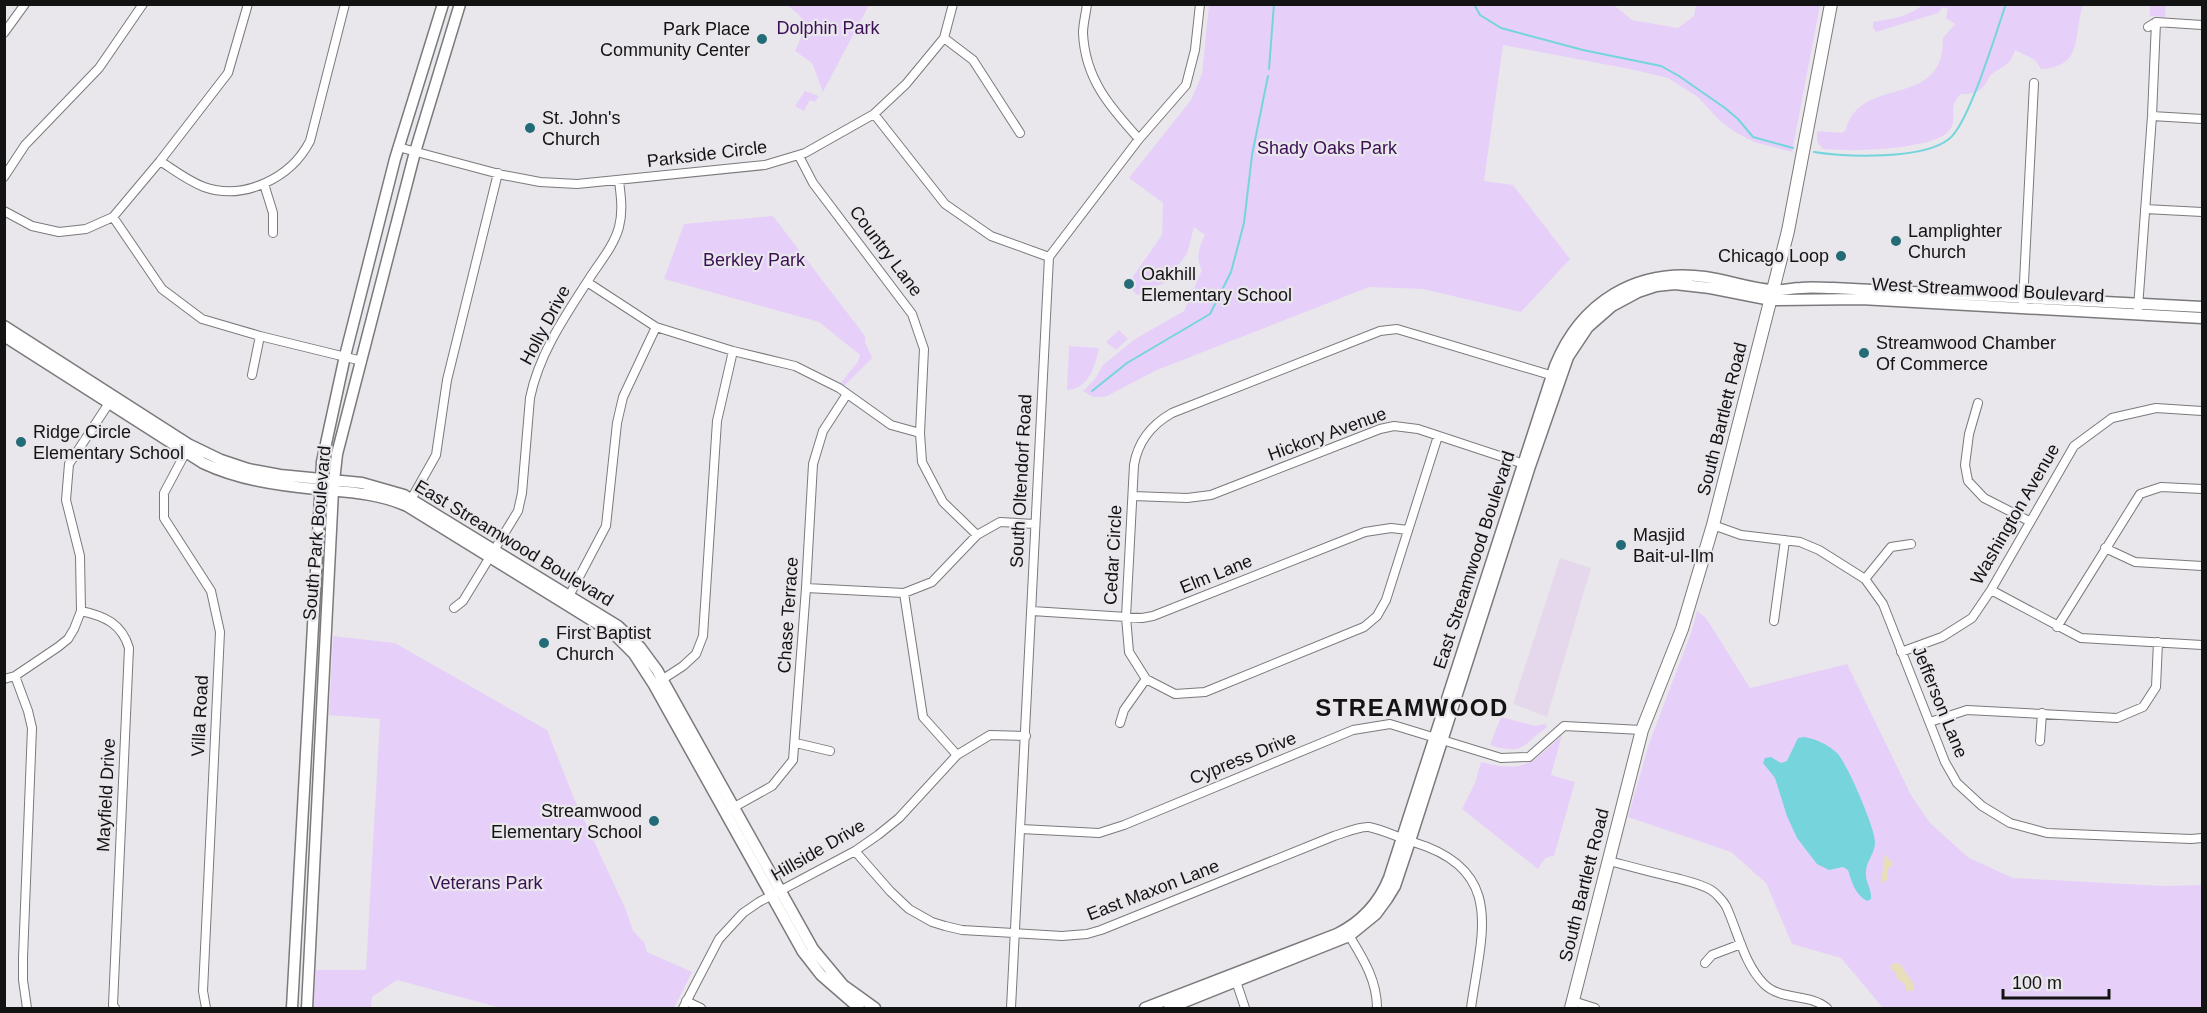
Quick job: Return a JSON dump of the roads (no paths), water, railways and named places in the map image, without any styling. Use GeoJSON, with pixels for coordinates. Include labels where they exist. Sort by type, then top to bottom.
{"type":"FeatureCollection","features":[{"type":"Feature","properties":{"kind":"main road","name":"South Bartlett Road"},"geometry":{"type":"LineString","coordinates":[[1572,1005],[1642,730],[1682,629],[1713,525],[1773,295],[1788,231],[1831,4]]}},
{"type":"Feature","properties":{"kind":"street"},"geometry":{"type":"LineString","coordinates":[[4,33],[26,4]]}},
{"type":"Feature","properties":{"kind":"street"},"geometry":{"type":"LineString","coordinates":[[4,177],[25,145],[99,68],[143,4]]}},
{"type":"Feature","properties":{"kind":"street"},"geometry":{"type":"LineString","coordinates":[[4,211],[32,226],[59,232],[86,229],[113,217],[228,73],[248,4]]}},
{"type":"Feature","properties":{"kind":"street"},"geometry":{"type":"LineString","coordinates":[[160,161],[192,182],[207,188],[235,191],[264,184],[286,170],[300,157],[310,141],[345,4]]}},
{"type":"Feature","properties":{"kind":"street","name":"South Park Boulevard"},"geometry":{"type":"LineString","coordinates":[[292,1008],[320,484],[326,439],[398,147],[443,4]]}},
{"type":"Feature","properties":{"kind":"street","name":"South Park Boulevard"},"geometry":{"type":"LineString","coordinates":[[307,1008],[322,692],[337,454],[415,152],[460,4]]}},
{"type":"Feature","properties":{"kind":"street","name":"Parkside Circle"},"geometry":{"type":"LineString","coordinates":[[398,147],[498,173],[549,182],[577,184],[765,165],[799,156],[874,114],[906,84],[944,38],[953,4]]}},
{"type":"Feature","properties":{"kind":"street"},"geometry":{"type":"LineString","coordinates":[[1088,4],[1083,32],[1091,74],[1109,106],[1139,139]]}},
{"type":"Feature","properties":{"kind":"street"},"geometry":{"type":"LineString","coordinates":[[874,114],[945,204],[991,236],[1049,257],[1139,139],[1186,85],[1195,50],[1200,4]]}},
{"type":"Feature","properties":{"kind":"street"},"geometry":{"type":"LineString","coordinates":[[2138,309],[2152,116],[2152,25],[2202,25]]}},
{"type":"Feature","properties":{"kind":"street"},"geometry":{"type":"LineString","coordinates":[[944,38],[973,60],[1020,133]]}},
{"type":"Feature","properties":{"kind":"street"},"geometry":{"type":"LineString","coordinates":[[2023,303],[2034,83]]}},
{"type":"Feature","properties":{"kind":"street"},"geometry":{"type":"LineString","coordinates":[[2152,116],[2202,119]]}},
{"type":"Feature","properties":{"kind":"street","name":"Country Lane"},"geometry":{"type":"LineString","coordinates":[[799,156],[813,183],[912,314],[924,349],[920,433],[922,462],[943,502],[977,535]]}},
{"type":"Feature","properties":{"kind":"street"},"geometry":{"type":"LineString","coordinates":[[409,503],[436,454],[447,380],[498,173]]}},
{"type":"Feature","properties":{"kind":"street","name":"Holly Drive"},"geometry":{"type":"LineString","coordinates":[[454,608],[463,601],[518,511],[522,493],[530,398],[540,362],[608,251],[619,228],[620,181]]}},
{"type":"Feature","properties":{"kind":"street"},"geometry":{"type":"LineString","coordinates":[[264,184],[273,213],[273,233]]}},
{"type":"Feature","properties":{"kind":"street"},"geometry":{"type":"LineString","coordinates":[[2145,209],[2202,212]]}},
{"type":"Feature","properties":{"kind":"street"},"geometry":{"type":"LineString","coordinates":[[113,217],[162,289],[202,319],[362,361]]}},
{"type":"Feature","properties":{"kind":"street","name":"South Oltendorf Road"},"geometry":{"type":"LineString","coordinates":[[1011,1008],[1049,257]]}},
{"type":"Feature","properties":{"kind":"street","name":"East Streamwood Boulevard"},"geometry":{"type":"LineString","coordinates":[[1169,1008],[1347,932],[1376,914],[1395,886],[1406,839],[1556,377],[1562,351],[1580,322],[1603,301],[1629,287],[1651,279],[1677,275],[1707,277],[1773,295]]}},
{"type":"Feature","properties":{"kind":"street"},"geometry":{"type":"LineString","coordinates":[[587,282],[656,327],[733,351],[795,366],[821,378],[891,425],[920,433]]}},
{"type":"Feature","properties":{"kind":"street","name":"West Streamwood Boulevard"},"geometry":{"type":"LineString","coordinates":[[1773,295],[1833,288],[2023,303],[2138,309],[2202,307]]}},
{"type":"Feature","properties":{"kind":"street","name":"West Streamwood Boulevard"},"geometry":{"type":"LineString","coordinates":[[2138,309],[2202,318]]}},
{"type":"Feature","properties":{"kind":"street","name":"East Streamwood Boulevard"},"geometry":{"type":"LineString","coordinates":[[4,326],[187,449],[248,469],[320,484],[382,488],[568,599],[619,638],[659,683],[776,893],[813,966],[839,993],[859,1008]]}},
{"type":"Feature","properties":{"kind":"street"},"geometry":{"type":"LineString","coordinates":[[568,599],[606,526],[617,423],[623,397],[656,327]]}},
{"type":"Feature","properties":{"kind":"street","name":"Cedar Circle"},"geometry":{"type":"LineString","coordinates":[[1146,679],[1129,652],[1126,617],[1134,465],[1137,451],[1147,432],[1158,422],[1172,413],[1380,331],[1397,328],[1556,377]]}},
{"type":"Feature","properties":{"kind":"street","name":"East Streamwood Boulevard"},"geometry":{"type":"LineString","coordinates":[[4,336],[111,400]]}},
{"type":"Feature","properties":{"kind":"street"},"geometry":{"type":"LineString","coordinates":[[252,375],[260,336]]}},
{"type":"Feature","properties":{"kind":"street"},"geometry":{"type":"LineString","coordinates":[[659,683],[696,654],[703,636],[717,420],[733,351]]}},
{"type":"Feature","properties":{"kind":"street","name":"Chase Terrace"},"geometry":{"type":"LineString","coordinates":[[730,809],[772,786],[793,760],[796,743],[814,454],[823,430],[847,394]]}},
{"type":"Feature","properties":{"kind":"street"},"geometry":{"type":"LineString","coordinates":[[4,679],[15,676],[68,639],[74,630],[81,611],[80,556],[66,500],[69,464],[111,400]]}},
{"type":"Feature","properties":{"kind":"street"},"geometry":{"type":"LineString","coordinates":[[1978,403],[1967,444],[1965,465],[1968,481],[1984,498],[2030,522]]}},
{"type":"Feature","properties":{"kind":"street","name":"Washington Avenue"},"geometry":{"type":"LineString","coordinates":[[1901,652],[1942,637],[1972,618],[1991,590],[2074,446],[2112,418],[2156,408],[2202,411]]}},
{"type":"Feature","properties":{"kind":"street","name":"Hickory Avenue"},"geometry":{"type":"LineString","coordinates":[[1132,496],[1187,498],[1210,495],[1386,427],[1410,427],[1526,465]]}},
{"type":"Feature","properties":{"kind":"street"},"geometry":{"type":"LineString","coordinates":[[1120,723],[1124,710],[1146,679],[1175,694],[1205,692],[1364,627],[1377,616],[1386,600],[1438,436]]}},
{"type":"Feature","properties":{"kind":"street","name":"Villa Road"},"geometry":{"type":"LineString","coordinates":[[187,449],[164,492],[164,518],[211,591],[220,632],[203,991],[206,1008]]}},
{"type":"Feature","properties":{"kind":"street"},"geometry":{"type":"LineString","coordinates":[[2057,627],[2140,494],[2161,487],[2202,489]]}},
{"type":"Feature","properties":{"kind":"street"},"geometry":{"type":"LineString","coordinates":[[806,588],[904,593],[932,582],[977,535],[1000,522],[1035,524]]}},
{"type":"Feature","properties":{"kind":"street","name":"Jefferson Lane"},"geometry":{"type":"LineString","coordinates":[[1713,525],[1741,535],[1800,542],[1819,550],[1865,579],[1883,604],[1944,762],[1957,783],[1982,806],[2010,823],[2046,833],[2202,838]]}},
{"type":"Feature","properties":{"kind":"street","name":"Elm Lane"},"geometry":{"type":"LineString","coordinates":[[1032,611],[1142,618],[1153,616],[1365,532],[1391,528],[1408,530]]}},
{"type":"Feature","properties":{"kind":"street"},"geometry":{"type":"LineString","coordinates":[[1774,621],[1785,540]]}},
{"type":"Feature","properties":{"kind":"street"},"geometry":{"type":"LineString","coordinates":[[1865,579],[1891,547],[1911,544]]}},
{"type":"Feature","properties":{"kind":"street"},"geometry":{"type":"LineString","coordinates":[[2105,548],[2135,562],[2202,566]]}},
{"type":"Feature","properties":{"kind":"street"},"geometry":{"type":"LineString","coordinates":[[1991,590],[2081,638],[2202,645]]}},
{"type":"Feature","properties":{"kind":"street"},"geometry":{"type":"LineString","coordinates":[[904,593],[923,717],[957,755]]}},
{"type":"Feature","properties":{"kind":"street","name":"Mayfield Drive"},"geometry":{"type":"LineString","coordinates":[[81,611],[107,618],[125,636],[129,648],[115,1008]]}},
{"type":"Feature","properties":{"kind":"street"},"geometry":{"type":"LineString","coordinates":[[1930,722],[1967,710],[2117,718],[2143,707],[2156,687],[2158,642]]}},
{"type":"Feature","properties":{"kind":"street"},"geometry":{"type":"LineString","coordinates":[[15,676],[32,728],[23,958],[27,1008]]}},
{"type":"Feature","properties":{"kind":"street"},"geometry":{"type":"LineString","coordinates":[[309,692],[322,692]]}},
{"type":"Feature","properties":{"kind":"street"},"geometry":{"type":"LineString","coordinates":[[2040,741],[2042,713]]}},
{"type":"Feature","properties":{"kind":"street","name":"Cypress Drive"},"geometry":{"type":"LineString","coordinates":[[1021,829],[1099,833],[1124,825],[1353,730],[1390,723],[1501,758],[1529,757],[1564,726],[1642,730]]}},
{"type":"Feature","properties":{"kind":"street","name":"Hillside Drive"},"geometry":{"type":"LineString","coordinates":[[684,1005],[719,939],[743,913],[855,851],[899,818],[957,755],[990,735],[1026,736]]}},
{"type":"Feature","properties":{"kind":"street"},"geometry":{"type":"LineString","coordinates":[[796,743],[830,751]]}},
{"type":"Feature","properties":{"kind":"street","name":"East Maxon Lane"},"geometry":{"type":"LineString","coordinates":[[855,851],[909,909],[932,922],[962,930],[1062,936],[1087,934],[1334,836],[1368,827],[1437,850],[1466,871],[1479,894],[1483,925],[1471,1008]]}},
{"type":"Feature","properties":{"kind":"street"},"geometry":{"type":"LineString","coordinates":[[1609,861],[1711,890],[1725,903],[1741,944],[1764,985],[1779,994],[1806,999],[1827,1008]]}},
{"type":"Feature","properties":{"kind":"street","name":"East Streamwood Boulevard"},"geometry":{"type":"LineString","coordinates":[[776,893],[820,960],[843,985],[874,1008]]}},
{"type":"Feature","properties":{"kind":"street"},"geometry":{"type":"LineString","coordinates":[[1347,932],[1371,973],[1377,995],[1377,1008]]}},
{"type":"Feature","properties":{"kind":"street"},"geometry":{"type":"LineString","coordinates":[[1705,963],[1712,955],[1741,944]]}},
{"type":"Feature","properties":{"kind":"street"},"geometry":{"type":"LineString","coordinates":[[1235,978],[1245,1008]]}},
{"type":"Feature","properties":{"kind":"street","name":"East Streamwood Boulevard"},"geometry":{"type":"LineString","coordinates":[[1145,1008],[1235,978]]}},
{"type":"Feature","properties":{"kind":"street"},"geometry":{"type":"LineString","coordinates":[[684,1005],[701,1008]]}},
{"type":"Feature","properties":{"kind":"street"},"geometry":{"type":"LineString","coordinates":[[1572,1005],[1595,1008]]}},
{"type":"Feature","properties":{"kind":"water"},"geometry":{"type":"Polygon","coordinates":[[[1804,737],[1821,742],[1837,753],[1866,810],[1875,842],[1866,868],[1866,879],[1871,895],[1871,899],[1867,901],[1857,892],[1848,870],[1843,867],[1829,870],[1817,864],[1797,838],[1787,816],[1775,778],[1763,763],[1765,758],[1771,757],[1781,763],[1787,761],[1798,738],[1804,737]]]}},
{"type":"Feature","properties":{"kind":"waterway"},"geometry":{"type":"LineString","coordinates":[[1269,69],[1274,4]]}},
{"type":"Feature","properties":{"kind":"waterway"},"geometry":{"type":"LineString","coordinates":[[1474,4],[1480,15],[1501,28],[1583,50],[1661,66],[1725,108],[1753,137],[1793,148]]}},
{"type":"Feature","properties":{"kind":"waterway"},"geometry":{"type":"LineString","coordinates":[[1814,152],[1864,156],[1903,154],[1937,146],[1949,139],[1965,116],[2006,4]]}},
{"type":"Feature","properties":{"kind":"waterway"},"geometry":{"type":"LineString","coordinates":[[1092,391],[1127,363],[1210,314],[1231,272],[1244,223],[1252,155],[1268,76]]}},
{"type":"Feature","properties":{"kind":"place","name":"Park Place Community Center"},"geometry":{"type":"Point","coordinates":[762,39]}},
{"type":"Feature","properties":{"kind":"place","name":"St. John's Church"},"geometry":{"type":"Point","coordinates":[530,128]}},
{"type":"Feature","properties":{"kind":"place","name":"Lamplighter Church"},"geometry":{"type":"Point","coordinates":[1896,241]}},
{"type":"Feature","properties":{"kind":"place","name":"Chicago Loop"},"geometry":{"type":"Point","coordinates":[1841,256]}},
{"type":"Feature","properties":{"kind":"place","name":"Oakhill Elementary School"},"geometry":{"type":"Point","coordinates":[1129,284]}},
{"type":"Feature","properties":{"kind":"place","name":"Streamwood Chamber Of Commerce"},"geometry":{"type":"Point","coordinates":[1864,353]}},
{"type":"Feature","properties":{"kind":"place","name":"Ridge Circle Elementary School"},"geometry":{"type":"Point","coordinates":[21,442]}},
{"type":"Feature","properties":{"kind":"place","name":"Masjid Bait-ul-Ilm"},"geometry":{"type":"Point","coordinates":[1621,545]}},
{"type":"Feature","properties":{"kind":"place","name":"First Baptist Church"},"geometry":{"type":"Point","coordinates":[544,643]}},
{"type":"Feature","properties":{"kind":"place","name":"Streamwood Elementary School"},"geometry":{"type":"Point","coordinates":[654,821]}},
{"type":"Feature","properties":{"kind":"district","name":"STREAMWOOD"},"geometry":{"type":"Point","coordinates":[1412,708]}},
{"type":"Feature","properties":{"kind":"park label","name":"Dolphin Park"},"geometry":{"type":"Point","coordinates":[828,28]}},
{"type":"Feature","properties":{"kind":"park label","name":"Shady Oaks Park"},"geometry":{"type":"Point","coordinates":[1327,148]}},
{"type":"Feature","properties":{"kind":"park label","name":"Berkley Park"},"geometry":{"type":"Point","coordinates":[754,260]}},
{"type":"Feature","properties":{"kind":"park label","name":"Veterans Park"},"geometry":{"type":"Point","coordinates":[486,883]}}]}
